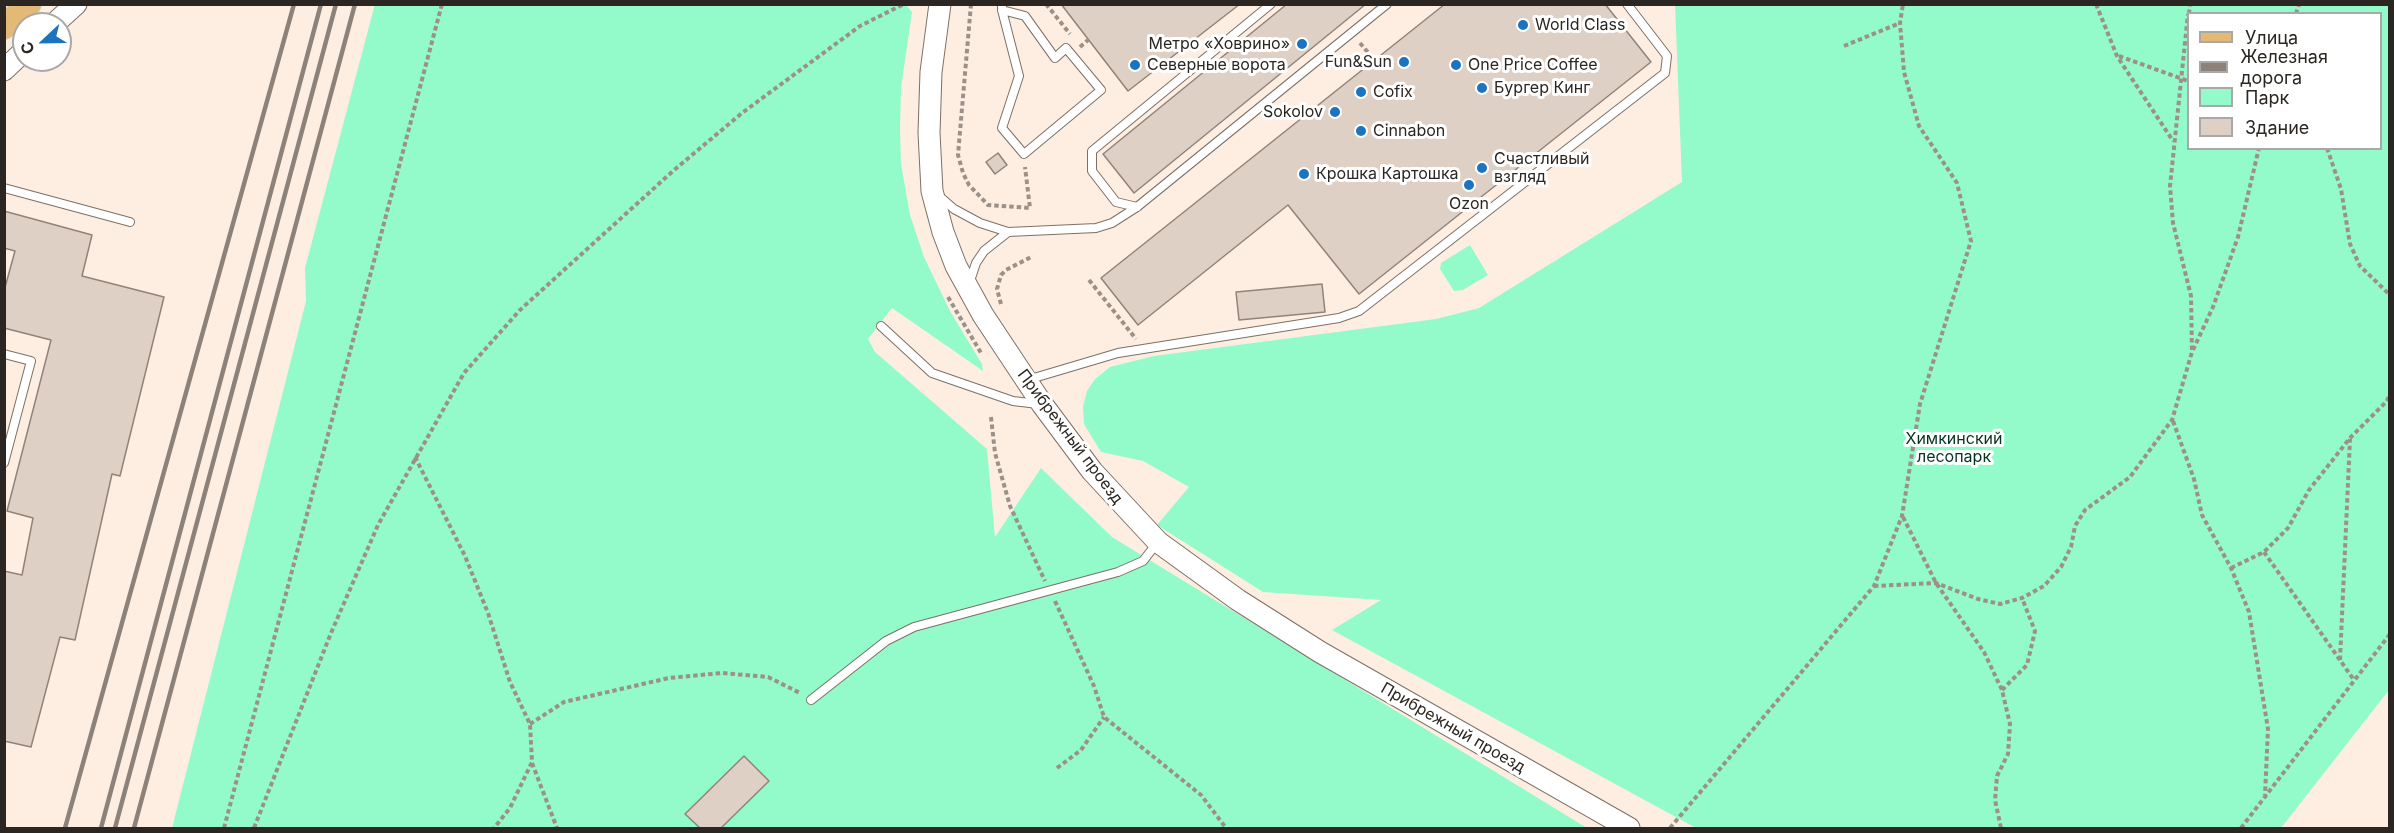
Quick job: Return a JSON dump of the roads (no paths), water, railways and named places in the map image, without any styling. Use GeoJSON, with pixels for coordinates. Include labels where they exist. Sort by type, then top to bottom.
{"type":"FeatureCollection","features":[{"type":"Feature","properties":{"kind":"main road"},"geometry":{"type":"LineString","coordinates":[[4,27],[29,4]]}},
{"type":"Feature","properties":{"kind":"street","name":"Прибрежный проезд"},"geometry":{"type":"LineString","coordinates":[[940,4],[929,101],[933,191],[943,232],[968,290],[1026,381],[1092,471],[1158,542],[1238,600],[1320,652],[1629,828]]}},
{"type":"Feature","properties":{"kind":"lane"},"geometry":{"type":"LineString","coordinates":[[1137,207],[1116,202],[1092,171],[1092,151],[1271,4]]}},
{"type":"Feature","properties":{"kind":"lane"},"geometry":{"type":"LineString","coordinates":[[933,191],[954,209],[980,224],[1008,232],[1096,228],[1113,223],[1137,207],[1387,4]]}},
{"type":"Feature","properties":{"kind":"lane"},"geometry":{"type":"LineString","coordinates":[[1026,381],[1109,355],[1339,318],[1368,305],[1419,262],[1665,73],[1667,56],[1627,4]]}},
{"type":"Feature","properties":{"kind":"lane"},"geometry":{"type":"LineString","coordinates":[[1002,7],[1025,16],[1055,58],[1066,48],[1101,90],[1024,154],[1002,128],[1019,76],[1002,7]]}},
{"type":"Feature","properties":{"kind":"lane"},"geometry":{"type":"LineString","coordinates":[[4,188],[130,222]]}},
{"type":"Feature","properties":{"kind":"lane"},"geometry":{"type":"LineString","coordinates":[[968,290],[971,275],[984,251],[1008,232]]}},
{"type":"Feature","properties":{"kind":"lane"},"geometry":{"type":"LineString","coordinates":[[880,326],[932,373],[1013,401],[1042,404]]}},
{"type":"Feature","properties":{"kind":"lane"},"geometry":{"type":"LineString","coordinates":[[4,354],[31,361],[4,463]]}},
{"type":"Feature","properties":{"kind":"lane"},"geometry":{"type":"LineString","coordinates":[[810,700],[886,641],[914,627],[1118,572],[1143,561],[1158,542]]}},
{"type":"Feature","properties":{"kind":"railway"},"geometry":{"type":"LineString","coordinates":[[65,828],[294,4]]}},
{"type":"Feature","properties":{"kind":"railway"},"geometry":{"type":"LineString","coordinates":[[101,828],[321,4]]}},
{"type":"Feature","properties":{"kind":"railway"},"geometry":{"type":"LineString","coordinates":[[115,828],[336,4]]}},
{"type":"Feature","properties":{"kind":"railway"},"geometry":{"type":"LineString","coordinates":[[134,828],[355,4]]}},
{"type":"Feature","properties":{"kind":"place","name":"World Class"},"geometry":{"type":"Point","coordinates":[1523,25]}},
{"type":"Feature","properties":{"kind":"place","name":"Метро «Ховрино»"},"geometry":{"type":"Point","coordinates":[1302,44]}},
{"type":"Feature","properties":{"kind":"place","name":"Fun&Sun"},"geometry":{"type":"Point","coordinates":[1404,62]}},
{"type":"Feature","properties":{"kind":"place","name":"Северные ворота"},"geometry":{"type":"Point","coordinates":[1135,65]}},
{"type":"Feature","properties":{"kind":"place","name":"One Price Coffee"},"geometry":{"type":"Point","coordinates":[1456,65]}},
{"type":"Feature","properties":{"kind":"place","name":"Бургер Кинг"},"geometry":{"type":"Point","coordinates":[1482,88]}},
{"type":"Feature","properties":{"kind":"place","name":"Cofix"},"geometry":{"type":"Point","coordinates":[1361,92]}},
{"type":"Feature","properties":{"kind":"place","name":"Sokolov"},"geometry":{"type":"Point","coordinates":[1335,112]}},
{"type":"Feature","properties":{"kind":"place","name":"Cinnabon"},"geometry":{"type":"Point","coordinates":[1361,131]}},
{"type":"Feature","properties":{"kind":"place","name":"Счастливый взгляд"},"geometry":{"type":"Point","coordinates":[1482,168]}},
{"type":"Feature","properties":{"kind":"place","name":"Крошка Картошка"},"geometry":{"type":"Point","coordinates":[1304,174]}},
{"type":"Feature","properties":{"kind":"place","name":"Ozon"},"geometry":{"type":"Point","coordinates":[1469,185]}},
{"type":"Feature","properties":{"kind":"park label","name":"Химкинский лесопарк"},"geometry":{"type":"Point","coordinates":[1954,448]}}]}
